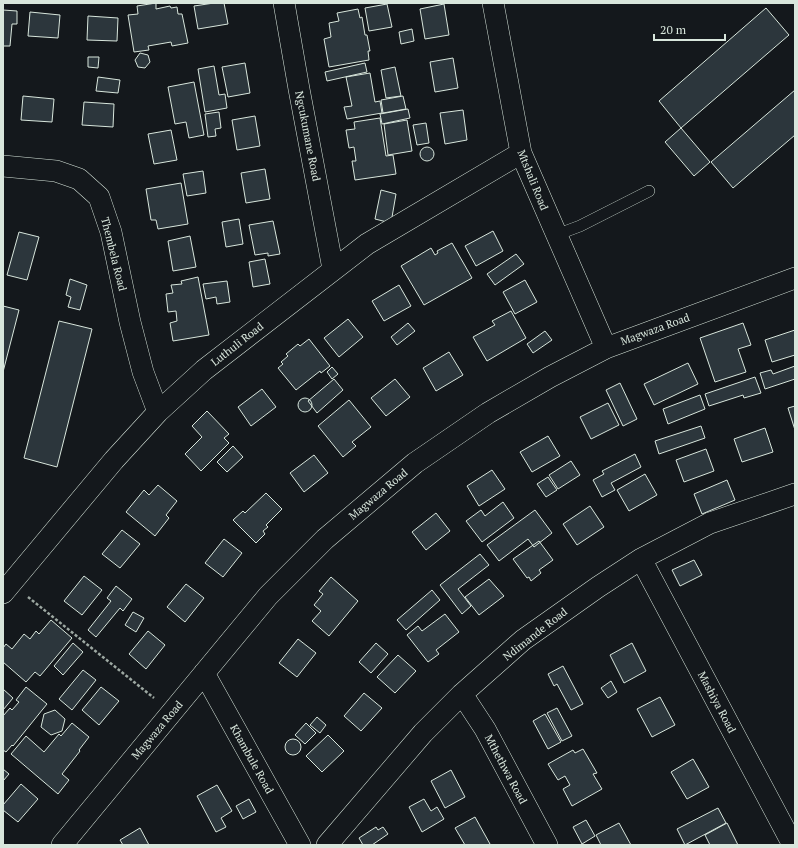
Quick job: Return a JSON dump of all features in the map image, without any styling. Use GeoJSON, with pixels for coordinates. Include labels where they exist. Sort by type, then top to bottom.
{"type":"FeatureCollection","features":[{"type":"Feature","properties":{"kind":"street","name":"Ngcukumane Road"},"geometry":{"type":"LineString","coordinates":[[284,3],[333,269]]}},
{"type":"Feature","properties":{"kind":"street","name":"Mtshali Road"},"geometry":{"type":"LineString","coordinates":[[493,3],[520,153],[606,348]]}},
{"type":"Feature","properties":{"kind":"street","name":"Luthuli Road"},"geometry":{"type":"LineString","coordinates":[[7,588],[114,460],[158,412],[204,370],[367,244],[520,153]]}},
{"type":"Feature","properties":{"kind":"street","name":"Thembela Road"},"geometry":{"type":"LineString","coordinates":[[3,166],[56,170],[79,179],[99,197],[111,232],[130,322],[143,372],[158,412]]}},
{"type":"Feature","properties":{"kind":"street","name":"Magwaza Road"},"geometry":{"type":"LineString","coordinates":[[64,844],[268,596],[324,539],[415,463],[488,413],[550,377],[606,348],[795,278]]}},
{"type":"Feature","properties":{"kind":"street","name":"Ndimande Road"},"geometry":{"type":"LineString","coordinates":[[327,845],[423,733],[462,694],[523,640],[640,559],[710,523],[795,494]]}},
{"type":"Feature","properties":{"kind":"street","name":"Mashiya Road"},"geometry":{"type":"LineString","coordinates":[[640,559],[793,845]]}},
{"type":"Feature","properties":{"kind":"street","name":"Khambule Road"},"geometry":{"type":"LineString","coordinates":[[204,673],[300,845]]}},
{"type":"Feature","properties":{"kind":"street","name":"Mthethwa Road"},"geometry":{"type":"LineString","coordinates":[[462,694],[485,729],[547,845]]}},
{"type":"Feature","properties":{"kind":"lane"},"geometry":{"type":"LineString","coordinates":[[556,235],[580,226],[649,191]]}},
{"type":"Feature","properties":{"kind":"path"},"geometry":{"type":"LineString","coordinates":[[7,588],[172,712]]}},
{"type":"Feature","properties":{"kind":"building"},"geometry":{"type":"Polygon","coordinates":[[[156,3],[156,9],[170,6],[171,8],[177,7],[178,14],[182,14],[188,43],[172,46],[171,42],[148,46],[149,50],[134,52],[128,15],[138,14],[137,6],[156,3]]]}},
{"type":"Feature","properties":{"kind":"building"},"geometry":{"type":"Polygon","coordinates":[[[224,3],[228,24],[198,29],[194,6],[224,3]]]}},
{"type":"Feature","properties":{"kind":"building"},"geometry":{"type":"Polygon","coordinates":[[[387,4],[392,27],[369,31],[365,8],[387,4]]]}},
{"type":"Feature","properties":{"kind":"building"},"geometry":{"type":"Polygon","coordinates":[[[444,4],[449,35],[425,39],[420,9],[444,4]]]}},
{"type":"Feature","properties":{"kind":"building"},"geometry":{"type":"Polygon","coordinates":[[[766,8],[789,35],[681,128],[659,101],[766,8]]]}},
{"type":"Feature","properties":{"kind":"building"},"geometry":{"type":"Polygon","coordinates":[[[358,9],[360,18],[362,17],[365,35],[367,35],[370,51],[368,51],[369,60],[329,67],[324,39],[331,37],[329,23],[339,21],[337,13],[358,9]]]}},
{"type":"Feature","properties":{"kind":"building"},"geometry":{"type":"Polygon","coordinates":[[[3,10],[17,11],[17,24],[12,24],[10,46],[3,46],[3,10]]]}},
{"type":"Feature","properties":{"kind":"building"},"geometry":{"type":"Polygon","coordinates":[[[30,12],[60,15],[58,38],[28,36],[30,12]]]}},
{"type":"Feature","properties":{"kind":"building"},"geometry":{"type":"Polygon","coordinates":[[[88,16],[118,18],[117,41],[87,40],[88,16]]]}},
{"type":"Feature","properties":{"kind":"building"},"geometry":{"type":"Polygon","coordinates":[[[412,29],[414,41],[401,44],[399,32],[412,29]]]}},
{"type":"Feature","properties":{"kind":"building"},"geometry":{"type":"Polygon","coordinates":[[[140,53],[148,55],[150,62],[145,68],[138,67],[135,60],[140,53]]]}},
{"type":"Feature","properties":{"kind":"building"},"geometry":{"type":"Polygon","coordinates":[[[88,57],[99,57],[98,68],[88,67],[88,57]]]}},
{"type":"Feature","properties":{"kind":"building"},"geometry":{"type":"Polygon","coordinates":[[[453,58],[458,88],[435,92],[430,62],[453,58]]]}},
{"type":"Feature","properties":{"kind":"building"},"geometry":{"type":"Polygon","coordinates":[[[245,63],[250,93],[228,97],[222,67],[245,63]]]}},
{"type":"Feature","properties":{"kind":"building"},"geometry":{"type":"Polygon","coordinates":[[[365,63],[367,72],[327,81],[325,72],[365,63]]]}},
{"type":"Feature","properties":{"kind":"building"},"geometry":{"type":"Polygon","coordinates":[[[214,66],[219,95],[225,94],[227,108],[205,112],[198,69],[214,66]]]}},
{"type":"Feature","properties":{"kind":"building"},"geometry":{"type":"Polygon","coordinates":[[[395,67],[401,96],[386,98],[381,70],[395,67]]]}},
{"type":"Feature","properties":{"kind":"building"},"geometry":{"type":"Polygon","coordinates":[[[370,73],[375,102],[380,101],[382,113],[347,119],[344,107],[352,106],[346,77],[370,73]]]}},
{"type":"Feature","properties":{"kind":"building"},"geometry":{"type":"Polygon","coordinates":[[[98,77],[120,80],[118,93],[96,91],[98,77]]]}},
{"type":"Feature","properties":{"kind":"building"},"geometry":{"type":"Polygon","coordinates":[[[194,82],[204,135],[189,138],[186,122],[175,124],[168,87],[194,82]]]}},
{"type":"Feature","properties":{"kind":"building"},"geometry":{"type":"Polygon","coordinates":[[[795,90],[795,135],[733,188],[711,162],[795,90]]]}},
{"type":"Feature","properties":{"kind":"building"},"geometry":{"type":"Polygon","coordinates":[[[23,96],[54,99],[52,122],[21,120],[23,96]]]}},
{"type":"Feature","properties":{"kind":"building"},"geometry":{"type":"Polygon","coordinates":[[[403,96],[406,109],[383,113],[381,100],[403,96]]]}},
{"type":"Feature","properties":{"kind":"building"},"geometry":{"type":"Polygon","coordinates":[[[84,102],[114,104],[113,127],[82,125],[84,102]]]}},
{"type":"Feature","properties":{"kind":"building"},"geometry":{"type":"Polygon","coordinates":[[[408,109],[410,118],[382,124],[380,114],[408,109]]]}},
{"type":"Feature","properties":{"kind":"building"},"geometry":{"type":"Polygon","coordinates":[[[463,110],[467,140],[445,144],[440,113],[463,110]]]}},
{"type":"Feature","properties":{"kind":"building"},"geometry":{"type":"Polygon","coordinates":[[[219,112],[221,128],[215,129],[216,136],[208,137],[205,114],[219,112]]]}},
{"type":"Feature","properties":{"kind":"building"},"geometry":{"type":"Polygon","coordinates":[[[255,116],[260,146],[237,150],[232,120],[255,116]]]}},
{"type":"Feature","properties":{"kind":"building"},"geometry":{"type":"Polygon","coordinates":[[[380,118],[386,156],[393,155],[396,174],[355,180],[352,161],[356,161],[354,147],[349,148],[346,130],[355,129],[354,122],[380,118]]]}},
{"type":"Feature","properties":{"kind":"building"},"geometry":{"type":"Polygon","coordinates":[[[407,120],[412,151],[388,155],[384,124],[407,120]]]}},
{"type":"Feature","properties":{"kind":"building"},"geometry":{"type":"Polygon","coordinates":[[[426,123],[429,143],[417,145],[413,125],[426,123]]]}},
{"type":"Feature","properties":{"kind":"building"},"geometry":{"type":"Polygon","coordinates":[[[681,128],[710,162],[694,176],[665,142],[681,128]]]}},
{"type":"Feature","properties":{"kind":"building"},"geometry":{"type":"Polygon","coordinates":[[[171,130],[177,160],[154,164],[148,134],[171,130]]]}},
{"type":"Feature","properties":{"kind":"building"},"geometry":{"type":"Polygon","coordinates":[[[424,147],[430,147],[434,151],[434,157],[430,161],[424,161],[420,157],[420,151],[424,147]]]}},
{"type":"Feature","properties":{"kind":"building"},"geometry":{"type":"Polygon","coordinates":[[[265,169],[270,199],[246,203],[241,173],[265,169]]]}},
{"type":"Feature","properties":{"kind":"building"},"geometry":{"type":"Polygon","coordinates":[[[203,171],[206,193],[187,196],[183,174],[203,171]]]}},
{"type":"Feature","properties":{"kind":"building"},"geometry":{"type":"Polygon","coordinates":[[[181,183],[188,224],[158,229],[156,220],[151,220],[146,189],[181,183]]]}},
{"type":"Feature","properties":{"kind":"building"},"geometry":{"type":"Polygon","coordinates":[[[381,190],[396,194],[391,223],[375,219],[381,190]]]}},
{"type":"Feature","properties":{"kind":"building"},"geometry":{"type":"Polygon","coordinates":[[[239,219],[243,244],[226,247],[222,222],[239,219]]]}},
{"type":"Feature","properties":{"kind":"building"},"geometry":{"type":"Polygon","coordinates":[[[273,221],[280,254],[268,256],[268,253],[255,255],[249,225],[273,221]]]}},
{"type":"Feature","properties":{"kind":"building"},"geometry":{"type":"Polygon","coordinates":[[[493,231],[503,251],[476,266],[465,246],[493,231]]]}},
{"type":"Feature","properties":{"kind":"building"},"geometry":{"type":"Polygon","coordinates":[[[19,232],[39,237],[27,280],[7,275],[19,232]]]}},
{"type":"Feature","properties":{"kind":"building"},"geometry":{"type":"Polygon","coordinates":[[[190,236],[196,267],[173,271],[168,241],[190,236]]]}},
{"type":"Feature","properties":{"kind":"building"},"geometry":{"type":"Polygon","coordinates":[[[452,243],[472,278],[424,305],[401,266],[431,248],[435,255],[438,253],[437,251],[452,243]]]}},
{"type":"Feature","properties":{"kind":"building"},"geometry":{"type":"Polygon","coordinates":[[[516,254],[524,264],[495,285],[487,274],[516,254]]]}},
{"type":"Feature","properties":{"kind":"building"},"geometry":{"type":"Polygon","coordinates":[[[265,259],[270,284],[253,287],[249,262],[265,259]]]}},
{"type":"Feature","properties":{"kind":"building"},"geometry":{"type":"Polygon","coordinates":[[[198,277],[209,335],[173,341],[170,323],[177,321],[176,311],[168,312],[166,294],[173,293],[171,285],[182,284],[181,281],[198,277]]]}},
{"type":"Feature","properties":{"kind":"building"},"geometry":{"type":"Polygon","coordinates":[[[70,279],[87,285],[80,310],[68,307],[71,297],[66,295],[70,279]]]}},
{"type":"Feature","properties":{"kind":"building"},"geometry":{"type":"Polygon","coordinates":[[[525,280],[537,302],[515,314],[503,292],[525,280]]]}},
{"type":"Feature","properties":{"kind":"building"},"geometry":{"type":"Polygon","coordinates":[[[227,281],[230,302],[217,304],[216,297],[206,299],[203,284],[227,281]]]}},
{"type":"Feature","properties":{"kind":"building"},"geometry":{"type":"Polygon","coordinates":[[[399,285],[411,306],[384,321],[372,301],[399,285]]]}},
{"type":"Feature","properties":{"kind":"building"},"geometry":{"type":"Polygon","coordinates":[[[3,306],[19,310],[3,372],[3,306]]]}},
{"type":"Feature","properties":{"kind":"building"},"geometry":{"type":"Polygon","coordinates":[[[511,311],[526,338],[487,361],[473,337],[495,325],[492,321],[511,311]]]}},
{"type":"Feature","properties":{"kind":"building"},"geometry":{"type":"Polygon","coordinates":[[[348,319],[363,337],[339,357],[324,338],[348,319]]]}},
{"type":"Feature","properties":{"kind":"building"},"geometry":{"type":"Polygon","coordinates":[[[59,321],[92,329],[57,467],[24,458],[59,321]]]}},
{"type":"Feature","properties":{"kind":"building"},"geometry":{"type":"Polygon","coordinates":[[[408,323],[415,331],[397,345],[391,337],[408,323]]]}},
{"type":"Feature","properties":{"kind":"building"},"geometry":{"type":"Polygon","coordinates":[[[743,323],[751,345],[738,349],[746,372],[715,382],[700,338],[743,323]]]}},
{"type":"Feature","properties":{"kind":"building"},"geometry":{"type":"Polygon","coordinates":[[[795,330],[795,355],[772,362],[765,340],[795,330]]]}},
{"type":"Feature","properties":{"kind":"building"},"geometry":{"type":"Polygon","coordinates":[[[545,331],[552,340],[533,353],[527,344],[545,331]]]}},
{"type":"Feature","properties":{"kind":"building"},"geometry":{"type":"Polygon","coordinates":[[[309,339],[330,366],[321,373],[320,371],[296,390],[278,368],[283,364],[281,362],[288,356],[286,354],[298,344],[300,346],[309,339]]]}},
{"type":"Feature","properties":{"kind":"building"},"geometry":{"type":"Polygon","coordinates":[[[449,352],[463,375],[436,391],[423,368],[449,352]]]}},
{"type":"Feature","properties":{"kind":"building"},"geometry":{"type":"Polygon","coordinates":[[[688,363],[698,384],[654,405],[644,384],[688,363]]]}},
{"type":"Feature","properties":{"kind":"building"},"geometry":{"type":"Polygon","coordinates":[[[795,366],[795,379],[765,389],[760,373],[771,370],[773,374],[795,366]]]}},
{"type":"Feature","properties":{"kind":"building"},"geometry":{"type":"Polygon","coordinates":[[[332,367],[338,374],[332,379],[327,372],[332,367]]]}},
{"type":"Feature","properties":{"kind":"building"},"geometry":{"type":"Polygon","coordinates":[[[755,377],[761,393],[744,398],[743,395],[709,406],[705,394],[755,377]]]}},
{"type":"Feature","properties":{"kind":"building"},"geometry":{"type":"Polygon","coordinates":[[[334,379],[343,390],[317,413],[308,401],[334,379]]]}},
{"type":"Feature","properties":{"kind":"building"},"geometry":{"type":"Polygon","coordinates":[[[395,379],[410,397],[386,416],[371,398],[395,379]]]}},
{"type":"Feature","properties":{"kind":"building"},"geometry":{"type":"Polygon","coordinates":[[[620,383],[637,419],[623,426],[606,390],[620,383]]]}},
{"type":"Feature","properties":{"kind":"building"},"geometry":{"type":"Polygon","coordinates":[[[262,389],[276,407],[251,426],[238,407],[262,389]]]}},
{"type":"Feature","properties":{"kind":"building"},"geometry":{"type":"Polygon","coordinates":[[[700,395],[705,409],[668,424],[663,409],[700,395]]]}},
{"type":"Feature","properties":{"kind":"building"},"geometry":{"type":"Polygon","coordinates":[[[305,398],[310,400],[312,405],[310,410],[305,412],[300,410],[298,405],[300,400],[305,398]]]}},
{"type":"Feature","properties":{"kind":"building"},"geometry":{"type":"Polygon","coordinates":[[[349,400],[371,427],[352,442],[356,446],[343,457],[318,426],[349,400]]]}},
{"type":"Feature","properties":{"kind":"building"},"geometry":{"type":"Polygon","coordinates":[[[608,403],[619,425],[591,439],[580,417],[608,403]]]}},
{"type":"Feature","properties":{"kind":"building"},"geometry":{"type":"Polygon","coordinates":[[[795,406],[795,430],[788,408],[795,406]]]}},
{"type":"Feature","properties":{"kind":"building"},"geometry":{"type":"Polygon","coordinates":[[[207,411],[229,434],[224,438],[229,443],[201,471],[185,454],[202,437],[192,426],[207,411]]]}},
{"type":"Feature","properties":{"kind":"building"},"geometry":{"type":"Polygon","coordinates":[[[701,426],[705,438],[659,454],[655,441],[701,426]]]}},
{"type":"Feature","properties":{"kind":"building"},"geometry":{"type":"Polygon","coordinates":[[[765,428],[773,452],[742,462],[734,439],[765,428]]]}},
{"type":"Feature","properties":{"kind":"building"},"geometry":{"type":"Polygon","coordinates":[[[548,436],[560,456],[532,472],[520,452],[548,436]]]}},
{"type":"Feature","properties":{"kind":"building"},"geometry":{"type":"Polygon","coordinates":[[[233,446],[243,457],[227,472],[217,462],[233,446]]]}},
{"type":"Feature","properties":{"kind":"building"},"geometry":{"type":"Polygon","coordinates":[[[706,449],[714,471],[684,482],[676,460],[706,449]]]}},
{"type":"Feature","properties":{"kind":"building"},"geometry":{"type":"Polygon","coordinates":[[[635,454],[641,467],[611,483],[615,490],[602,497],[593,480],[604,474],[602,471],[635,454]]]}},
{"type":"Feature","properties":{"kind":"building"},"geometry":{"type":"Polygon","coordinates":[[[314,455],[328,473],[304,492],[290,473],[314,455]]]}},
{"type":"Feature","properties":{"kind":"building"},"geometry":{"type":"Polygon","coordinates":[[[571,461],[580,475],[558,489],[549,475],[571,461]]]}},
{"type":"Feature","properties":{"kind":"building"},"geometry":{"type":"Polygon","coordinates":[[[492,470],[505,489],[479,506],[467,486],[492,470]]]}},
{"type":"Feature","properties":{"kind":"building"},"geometry":{"type":"Polygon","coordinates":[[[645,474],[657,495],[629,511],[617,490],[645,474]]]}},
{"type":"Feature","properties":{"kind":"building"},"geometry":{"type":"Polygon","coordinates":[[[548,477],[557,490],[546,497],[537,484],[548,477]]]}},
{"type":"Feature","properties":{"kind":"building"},"geometry":{"type":"Polygon","coordinates":[[[727,480],[735,500],[702,514],[694,494],[727,480]]]}},
{"type":"Feature","properties":{"kind":"building"},"geometry":{"type":"Polygon","coordinates":[[[158,485],[177,501],[166,515],[169,518],[155,536],[126,512],[144,490],[149,495],[158,485]]]}},
{"type":"Feature","properties":{"kind":"building"},"geometry":{"type":"Polygon","coordinates":[[[266,493],[282,509],[266,525],[268,527],[263,531],[265,534],[256,543],[233,520],[243,511],[245,513],[266,493]]]}},
{"type":"Feature","properties":{"kind":"building"},"geometry":{"type":"Polygon","coordinates":[[[503,502],[514,518],[482,542],[466,521],[481,510],[485,516],[503,502]]]}},
{"type":"Feature","properties":{"kind":"building"},"geometry":{"type":"Polygon","coordinates":[[[590,506],[604,527],[577,545],[563,524],[590,506]]]}},
{"type":"Feature","properties":{"kind":"building"},"geometry":{"type":"Polygon","coordinates":[[[535,510],[552,533],[534,547],[528,539],[499,561],[487,545],[535,510]]]}},
{"type":"Feature","properties":{"kind":"building"},"geometry":{"type":"Polygon","coordinates":[[[436,513],[450,531],[426,550],[412,532],[436,513]]]}},
{"type":"Feature","properties":{"kind":"building"},"geometry":{"type":"Polygon","coordinates":[[[122,530],[140,544],[120,568],[102,554],[122,530]]]}},
{"type":"Feature","properties":{"kind":"building"},"geometry":{"type":"Polygon","coordinates":[[[224,539],[242,553],[223,577],[205,563],[224,539]]]}},
{"type":"Feature","properties":{"kind":"building"},"geometry":{"type":"Polygon","coordinates":[[[539,541],[553,560],[539,570],[541,573],[531,581],[513,559],[539,541]]]}},
{"type":"Feature","properties":{"kind":"building"},"geometry":{"type":"Polygon","coordinates":[[[480,554],[489,565],[458,589],[471,606],[462,614],[440,585],[480,554]]]}},
{"type":"Feature","properties":{"kind":"building"},"geometry":{"type":"Polygon","coordinates":[[[694,560],[702,575],[680,586],[672,570],[694,560]]]}},
{"type":"Feature","properties":{"kind":"building"},"geometry":{"type":"Polygon","coordinates":[[[84,576],[102,590],[82,615],[64,601],[84,576]]]}},
{"type":"Feature","properties":{"kind":"building"},"geometry":{"type":"Polygon","coordinates":[[[331,577],[358,601],[329,636],[312,621],[321,611],[314,605],[323,594],[319,591],[331,577]]]}},
{"type":"Feature","properties":{"kind":"building"},"geometry":{"type":"Polygon","coordinates":[[[489,579],[504,596],[479,615],[465,597],[489,579]]]}},
{"type":"Feature","properties":{"kind":"building"},"geometry":{"type":"Polygon","coordinates":[[[186,584],[204,598],[185,622],[167,607],[186,584]]]}},
{"type":"Feature","properties":{"kind":"building"},"geometry":{"type":"Polygon","coordinates":[[[116,586],[132,599],[123,611],[120,608],[96,637],[88,630],[111,601],[107,598],[116,586]]]}},
{"type":"Feature","properties":{"kind":"building"},"geometry":{"type":"Polygon","coordinates":[[[432,590],[440,600],[406,630],[397,620],[432,590]]]}},
{"type":"Feature","properties":{"kind":"building"},"geometry":{"type":"Polygon","coordinates":[[[133,612],[144,618],[136,632],[125,625],[133,612]]]}},
{"type":"Feature","properties":{"kind":"building"},"geometry":{"type":"Polygon","coordinates":[[[445,614],[459,632],[436,650],[439,654],[428,662],[407,635],[418,626],[422,631],[445,614]]]}},
{"type":"Feature","properties":{"kind":"building"},"geometry":{"type":"Polygon","coordinates":[[[51,620],[72,638],[40,676],[35,672],[26,682],[3,662],[3,648],[6,644],[12,649],[24,634],[30,639],[36,631],[39,634],[51,620]]]}},
{"type":"Feature","properties":{"kind":"building"},"geometry":{"type":"Polygon","coordinates":[[[148,631],[165,645],[146,669],[129,654],[148,631]]]}},
{"type":"Feature","properties":{"kind":"building"},"geometry":{"type":"Polygon","coordinates":[[[298,639],[316,653],[297,677],[279,663],[298,639]]]}},
{"type":"Feature","properties":{"kind":"building"},"geometry":{"type":"Polygon","coordinates":[[[73,643],[83,652],[63,675],[54,666],[73,643]]]}},
{"type":"Feature","properties":{"kind":"building"},"geometry":{"type":"Polygon","coordinates":[[[376,643],[388,654],[371,673],[359,662],[376,643]]]}},
{"type":"Feature","properties":{"kind":"building"},"geometry":{"type":"Polygon","coordinates":[[[632,643],[646,671],[624,683],[610,655],[632,643]]]}},
{"type":"Feature","properties":{"kind":"building"},"geometry":{"type":"Polygon","coordinates":[[[398,655],[416,671],[395,693],[377,677],[398,655]]]}},
{"type":"Feature","properties":{"kind":"building"},"geometry":{"type":"Polygon","coordinates":[[[563,666],[583,704],[571,710],[557,684],[554,686],[548,674],[563,666]]]}},
{"type":"Feature","properties":{"kind":"building"},"geometry":{"type":"Polygon","coordinates":[[[83,670],[96,680],[72,710],[59,699],[83,670]]]}},
{"type":"Feature","properties":{"kind":"building"},"geometry":{"type":"Polygon","coordinates":[[[611,681],[617,692],[608,698],[601,688],[611,681]]]}},
{"type":"Feature","properties":{"kind":"building"},"geometry":{"type":"Polygon","coordinates":[[[26,687],[47,704],[13,746],[12,745],[6,752],[3,750],[3,716],[10,708],[12,710],[19,702],[16,700],[26,687]]]}},
{"type":"Feature","properties":{"kind":"building"},"geometry":{"type":"Polygon","coordinates":[[[101,687],[119,701],[99,725],[82,710],[101,687]]]}},
{"type":"Feature","properties":{"kind":"building"},"geometry":{"type":"Polygon","coordinates":[[[3,689],[13,698],[3,710],[3,689]]]}},
{"type":"Feature","properties":{"kind":"building"},"geometry":{"type":"Polygon","coordinates":[[[364,693],[382,708],[361,731],[344,716],[364,693]]]}},
{"type":"Feature","properties":{"kind":"building"},"geometry":{"type":"Polygon","coordinates":[[[660,697],[675,725],[652,737],[637,709],[660,697]]]}},
{"type":"Feature","properties":{"kind":"building"},"geometry":{"type":"Polygon","coordinates":[[[557,708],[572,736],[562,741],[547,713],[557,708]]]}},
{"type":"Feature","properties":{"kind":"building"},"geometry":{"type":"Polygon","coordinates":[[[55,710],[65,719],[62,731],[51,735],[41,727],[44,714],[55,710]]]}},
{"type":"Feature","properties":{"kind":"building"},"geometry":{"type":"Polygon","coordinates":[[[545,714],[561,742],[548,749],[533,721],[545,714]]]}},
{"type":"Feature","properties":{"kind":"building"},"geometry":{"type":"Polygon","coordinates":[[[317,717],[326,725],[320,733],[310,725],[317,717]]]}},
{"type":"Feature","properties":{"kind":"building"},"geometry":{"type":"Polygon","coordinates":[[[72,723],[89,737],[62,774],[69,780],[58,794],[11,754],[26,736],[44,752],[59,734],[61,736],[72,723]]]}},
{"type":"Feature","properties":{"kind":"building"},"geometry":{"type":"Polygon","coordinates":[[[306,723],[316,733],[305,744],[295,735],[306,723]]]}},
{"type":"Feature","properties":{"kind":"building"},"geometry":{"type":"Polygon","coordinates":[[[328,735],[344,751],[322,772],[306,756],[328,735]]]}},
{"type":"Feature","properties":{"kind":"building"},"geometry":{"type":"Polygon","coordinates":[[[293,739],[299,741],[301,747],[299,753],[293,755],[287,753],[285,747],[287,741],[293,739]]]}},
{"type":"Feature","properties":{"kind":"building"},"geometry":{"type":"Polygon","coordinates":[[[583,749],[597,773],[593,774],[602,789],[572,806],[563,789],[570,785],[565,776],[558,780],[548,764],[573,750],[575,753],[583,749]]]}},
{"type":"Feature","properties":{"kind":"building"},"geometry":{"type":"Polygon","coordinates":[[[693,759],[709,787],[687,799],[671,772],[693,759]]]}},
{"type":"Feature","properties":{"kind":"building"},"geometry":{"type":"Polygon","coordinates":[[[3,769],[9,774],[3,781],[3,769]]]}},
{"type":"Feature","properties":{"kind":"building"},"geometry":{"type":"Polygon","coordinates":[[[451,770],[465,797],[445,808],[431,781],[451,770]]]}},
{"type":"Feature","properties":{"kind":"building"},"geometry":{"type":"Polygon","coordinates":[[[21,784],[38,799],[18,822],[3,810],[3,805],[21,784]]]}},
{"type":"Feature","properties":{"kind":"building"},"geometry":{"type":"Polygon","coordinates":[[[217,785],[232,811],[221,818],[226,827],[216,832],[197,796],[217,785]]]}},
{"type":"Feature","properties":{"kind":"building"},"geometry":{"type":"Polygon","coordinates":[[[249,799],[256,812],[243,819],[236,806],[249,799]]]}},
{"type":"Feature","properties":{"kind":"building"},"geometry":{"type":"Polygon","coordinates":[[[424,799],[431,811],[437,807],[444,819],[422,832],[409,807],[424,799]]]}},
{"type":"Feature","properties":{"kind":"building"},"geometry":{"type":"Polygon","coordinates":[[[718,808],[726,823],[685,845],[677,829],[718,808]]]}},
{"type":"Feature","properties":{"kind":"building"},"geometry":{"type":"Polygon","coordinates":[[[475,817],[490,844],[465,845],[455,828],[475,817]]]}},
{"type":"Feature","properties":{"kind":"building"},"geometry":{"type":"Polygon","coordinates":[[[586,820],[595,836],[582,844],[573,827],[586,820]]]}},
{"type":"Feature","properties":{"kind":"building"},"geometry":{"type":"Polygon","coordinates":[[[619,823],[631,845],[601,845],[596,835],[619,823]]]}},
{"type":"Feature","properties":{"kind":"building"},"geometry":{"type":"Polygon","coordinates":[[[727,823],[738,845],[710,845],[705,835],[727,823]]]}},
{"type":"Feature","properties":{"kind":"building"},"geometry":{"type":"Polygon","coordinates":[[[376,827],[378,830],[383,827],[388,834],[372,845],[363,845],[359,838],[376,827]]]}},
{"type":"Feature","properties":{"kind":"building"},"geometry":{"type":"Polygon","coordinates":[[[140,828],[149,845],[123,845],[120,840],[140,828]]]}}]}
